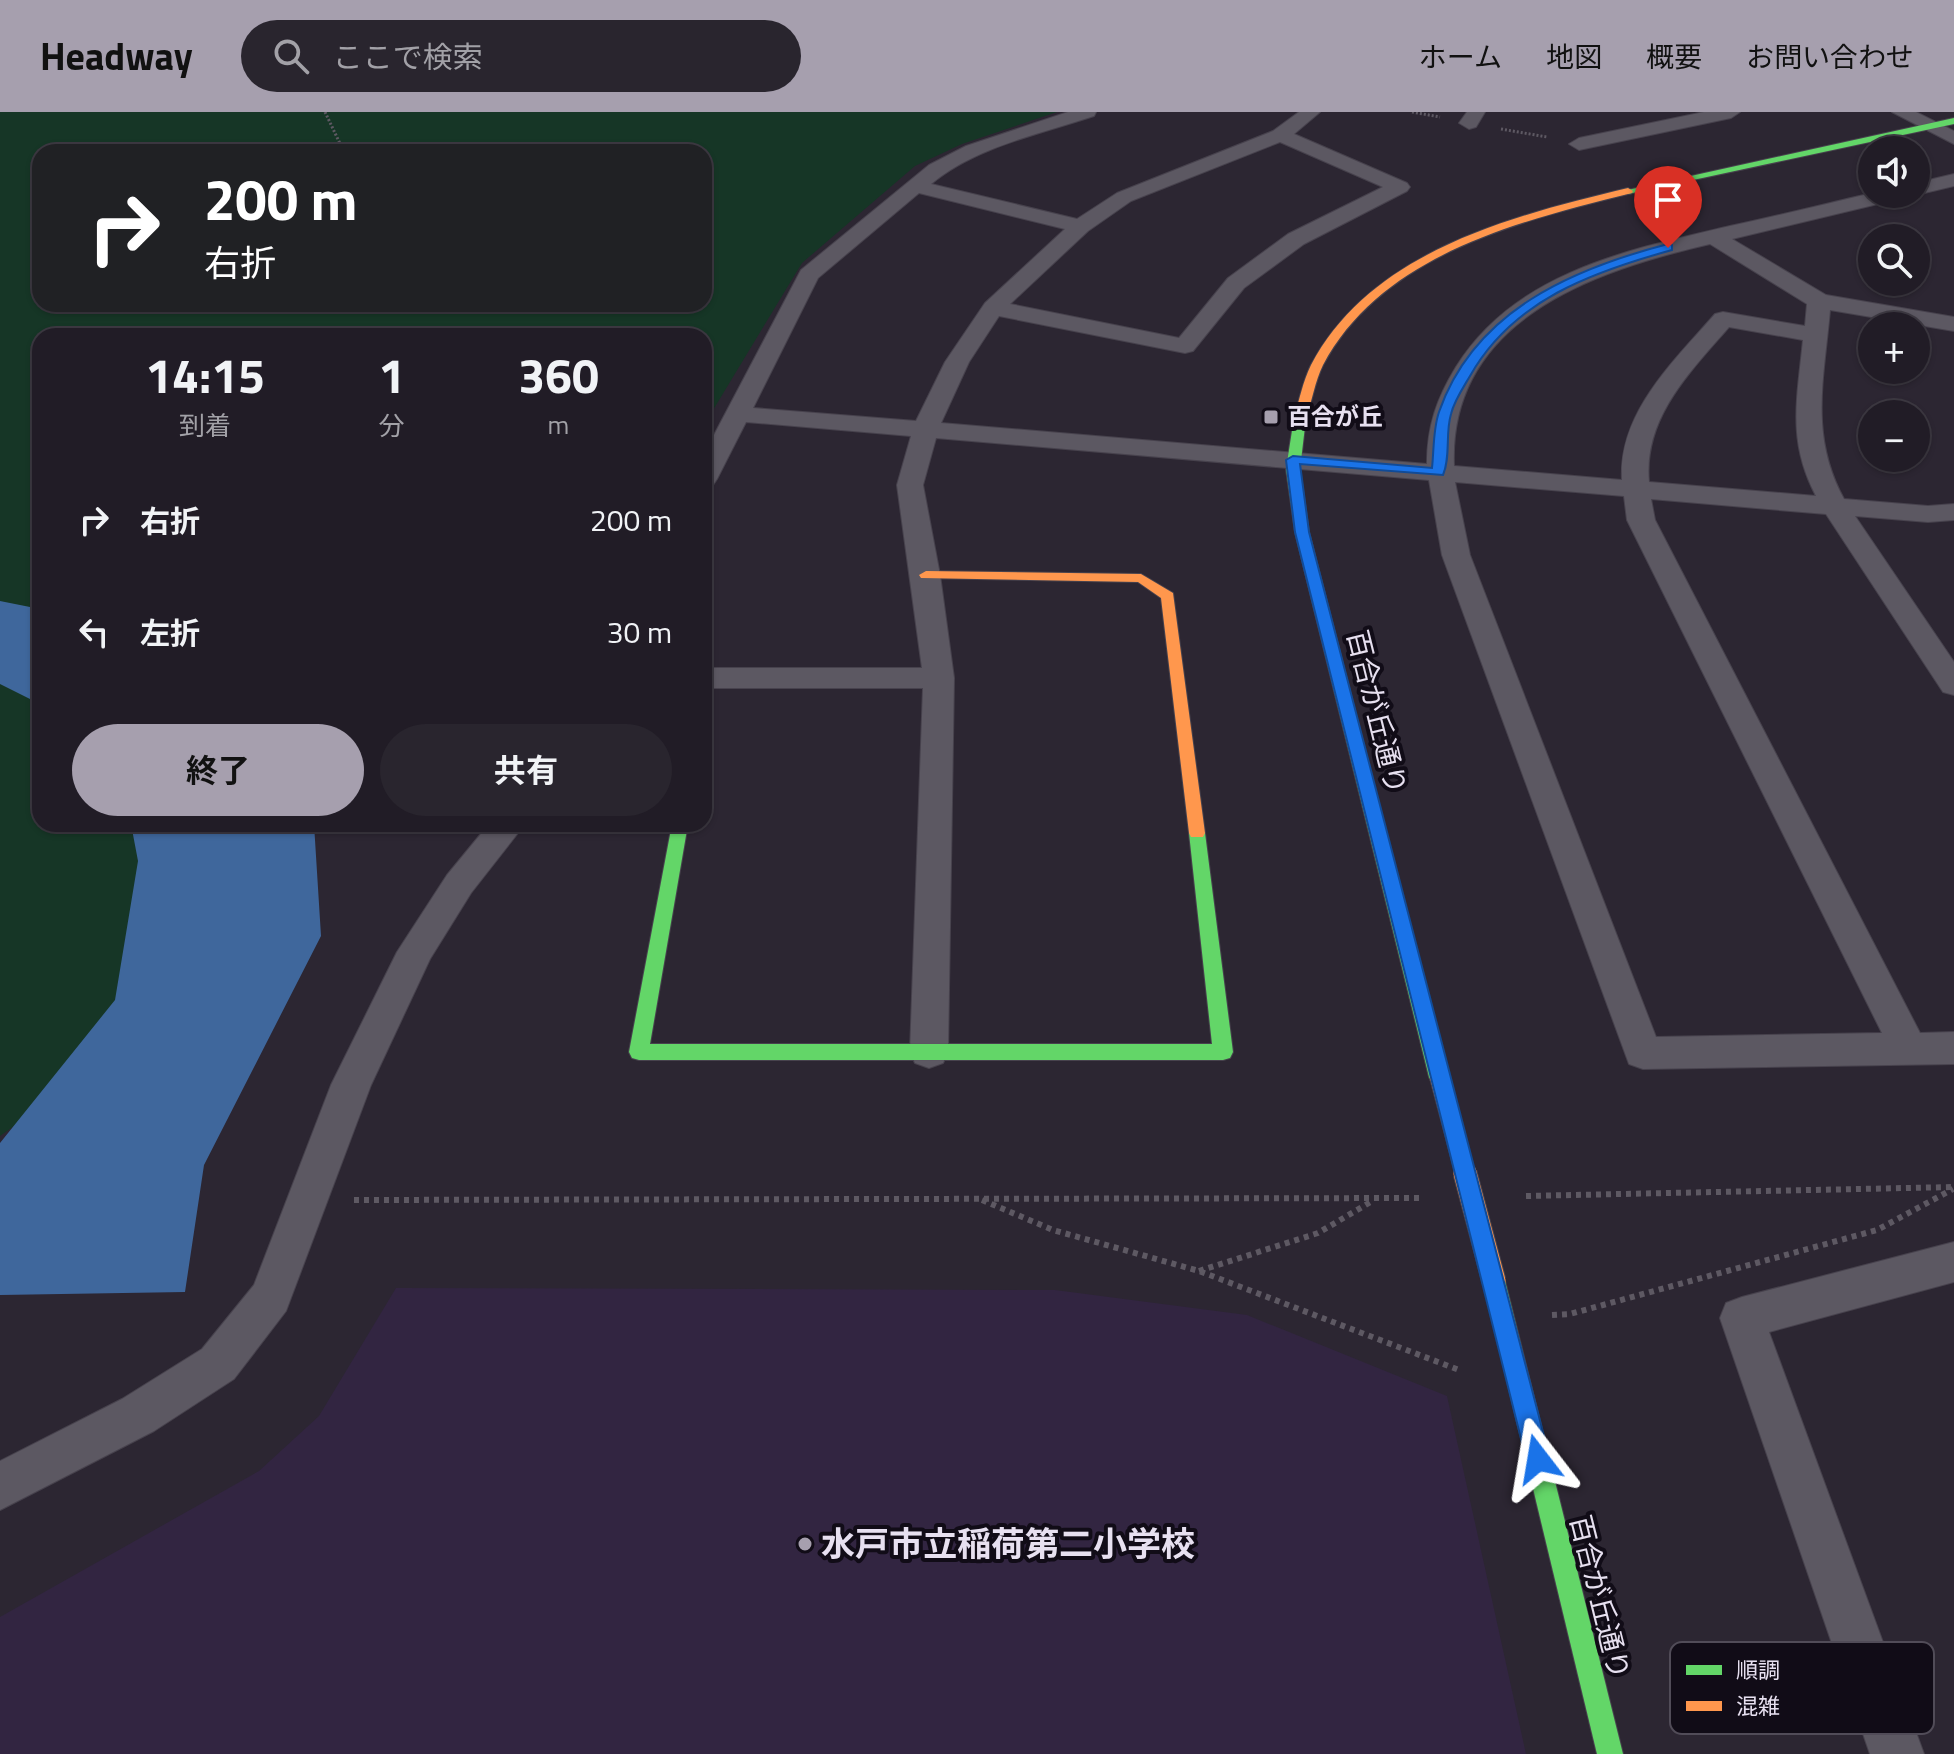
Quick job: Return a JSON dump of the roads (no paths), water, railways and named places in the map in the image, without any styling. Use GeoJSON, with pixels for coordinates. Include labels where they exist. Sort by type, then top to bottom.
{"type":"FeatureCollection","features":[{"type":"Feature","properties":{"kind":"street"},"geometry":{"type":"LineString","coordinates":[[712,464],[809,275],[936,169],[973,150],[1087,112]]}},
{"type":"Feature","properties":{"kind":"street"},"geometry":{"type":"LineString","coordinates":[[929,1052],[939,678],[926,575],[910,485],[925,430],[957,362],[993,308],[1080,226],[1124,197],[1280,135],[1311,112]]}},
{"type":"Feature","properties":{"kind":"street"},"geometry":{"type":"LineString","coordinates":[[1579,144],[1685,116],[1731,112]]}},
{"type":"Feature","properties":{"kind":"street"},"geometry":{"type":"LineString","coordinates":[[1901,112],[1954,138]]}},
{"type":"Feature","properties":{"kind":"street","name":"百合が丘通り"},"geometry":{"type":"LineString","coordinates":[[1610,1754],[1494,1281],[1439,1077],[1302,532],[1293,460],[1297,421],[1307,385],[1338,330],[1382,287],[1411,266],[1443,249],[1519,218],[1574,203],[1954,121]]}},
{"type":"Feature","properties":{"kind":"street"},"geometry":{"type":"LineString","coordinates":[[993,308],[1185,346],[1236,283],[1260,265],[1296,239],[1400,187],[1280,135]]}},
{"type":"Feature","properties":{"kind":"street"},"geometry":{"type":"LineString","coordinates":[[1930,186],[1954,180]]}},
{"type":"Feature","properties":{"kind":"street"},"geometry":{"type":"LineString","coordinates":[[914,186],[1080,226]]}},
{"type":"Feature","properties":{"kind":"street"},"geometry":{"type":"LineString","coordinates":[[1858,203],[1609,264],[1569,281],[1508,320],[1480,348],[1444,415],[1439,472],[1456,555],[1643,1053],[1954,1048]]}},
{"type":"Feature","properties":{"kind":"street"},"geometry":{"type":"LineString","coordinates":[[1714,237],[1819,301],[1954,324]]}},
{"type":"Feature","properties":{"kind":"street"},"geometry":{"type":"LineString","coordinates":[[1819,301],[1813,335],[1807,424],[1817,473],[1834,505],[1954,685]]}},
{"type":"Feature","properties":{"kind":"street"},"geometry":{"type":"LineString","coordinates":[[1813,335],[1723,319],[1660,393],[1642,432],[1635,460],[1636,489],[1641,520],[1909,1048]]}},
{"type":"Feature","properties":{"kind":"street"},"geometry":{"type":"LineString","coordinates":[[739,414],[1928,514],[1954,512]]}},
{"type":"Feature","properties":{"kind":"street"},"geometry":{"type":"LineString","coordinates":[[679,832],[639,1052],[1223,1052],[1168,596],[1141,578],[926,575]]}},
{"type":"Feature","properties":{"kind":"street"},"geometry":{"type":"LineString","coordinates":[[712,683],[939,678]]}},
{"type":"Feature","properties":{"kind":"street"},"geometry":{"type":"LineString","coordinates":[[0,1486],[138,1415],[218,1364],[271,1297],[305,1200],[351,1085],[415,952],[459,884],[501,832]]}},
{"type":"Feature","properties":{"kind":"street"},"geometry":{"type":"LineString","coordinates":[[1857,1642],[1742,1318],[1954,1262]]}},
{"type":"Feature","properties":{"kind":"street"},"geometry":{"type":"LineString","coordinates":[[1890,1734],[1897,1754]]}},
{"type":"Feature","properties":{"kind":"water"},"geometry":{"type":"Polygon","coordinates":[[[0,601],[32,607],[32,700],[0,684],[0,601]]]}},
{"type":"Feature","properties":{"kind":"water"},"geometry":{"type":"Polygon","coordinates":[[[133,832],[314,832],[321,936],[204,1165],[185,1292],[0,1295],[0,1143],[115,1000],[138,861],[133,832]]]}},
{"type":"Feature","properties":{"kind":"place","name":"百合が丘"},"geometry":{"type":"Point","coordinates":[1271,417]}},
{"type":"Feature","properties":{"kind":"place","name":"水戸市立稲荷第二小学校"},"geometry":{"type":"Point","coordinates":[805,1544]}}]}
